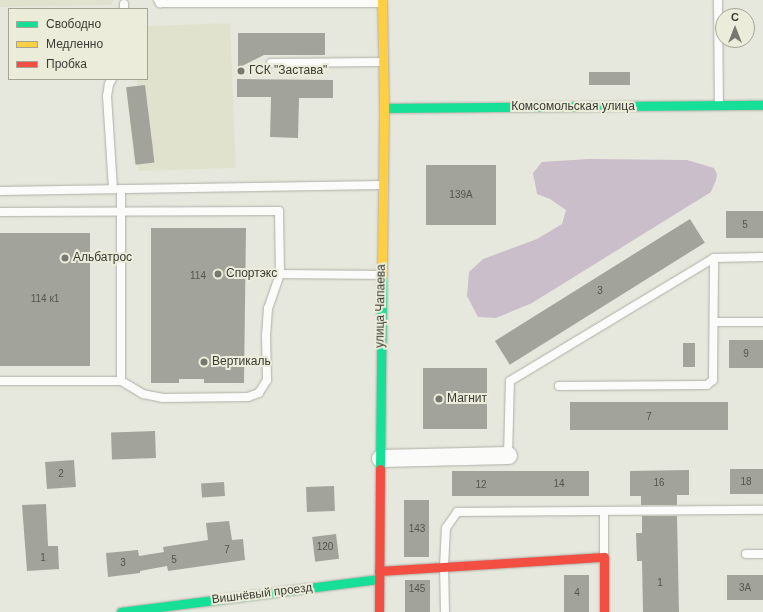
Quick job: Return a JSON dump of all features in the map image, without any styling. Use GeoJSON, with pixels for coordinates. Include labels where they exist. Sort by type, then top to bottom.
{"type":"FeatureCollection","features":[{"type":"Feature","properties":{"kind":"street","name":"улица Чапаева"},"geometry":{"type":"LineString","coordinates":[[379,612],[384,108],[382,1]]}},
{"type":"Feature","properties":{"kind":"street","name":"Комсомольская улица"},"geometry":{"type":"LineString","coordinates":[[384,108],[763,105]]}},
{"type":"Feature","properties":{"kind":"street"},"geometry":{"type":"LineString","coordinates":[[380,458],[508,455]]}},
{"type":"Feature","properties":{"kind":"street"},"geometry":{"type":"LineString","coordinates":[[604,557],[604,612]]}},
{"type":"Feature","properties":{"kind":"street","name":"Вишнёвый проезд"},"geometry":{"type":"LineString","coordinates":[[121,612],[444,566],[604,557]]}},
{"type":"Feature","properties":{"kind":"lane"},"geometry":{"type":"LineString","coordinates":[[158,0],[160,3],[382,1]]}},
{"type":"Feature","properties":{"kind":"lane"},"geometry":{"type":"LineString","coordinates":[[718,0],[719,106]]}},
{"type":"Feature","properties":{"kind":"lane"},"geometry":{"type":"LineString","coordinates":[[271,63],[383,62]]}},
{"type":"Feature","properties":{"kind":"lane"},"geometry":{"type":"LineString","coordinates":[[111,80],[109,84],[107,96],[120,212],[120,381]]}},
{"type":"Feature","properties":{"kind":"lane"},"geometry":{"type":"LineString","coordinates":[[0,191],[383,185]]}},
{"type":"Feature","properties":{"kind":"lane"},"geometry":{"type":"LineString","coordinates":[[0,212],[280,211],[280,274],[268,308],[266,335],[267,380],[259,393],[248,397],[163,398],[143,394],[120,381],[0,381]]}},
{"type":"Feature","properties":{"kind":"lane"},"geometry":{"type":"LineString","coordinates":[[508,455],[510,381],[714,258],[763,257]]}},
{"type":"Feature","properties":{"kind":"lane"},"geometry":{"type":"LineString","coordinates":[[559,386],[707,385],[713,380],[714,258]]}},
{"type":"Feature","properties":{"kind":"lane"},"geometry":{"type":"LineString","coordinates":[[280,274],[382,275]]}},
{"type":"Feature","properties":{"kind":"lane"},"geometry":{"type":"LineString","coordinates":[[714,322],[763,322]]}},
{"type":"Feature","properties":{"kind":"lane"},"geometry":{"type":"LineString","coordinates":[[446,612],[444,566],[446,528],[458,512],[763,510]]}},
{"type":"Feature","properties":{"kind":"lane"},"geometry":{"type":"LineString","coordinates":[[604,511],[604,557]]}},
{"type":"Feature","properties":{"kind":"lane"},"geometry":{"type":"LineString","coordinates":[[746,554],[763,554]]}},
{"type":"Feature","properties":{"kind":"shaded area"},"geometry":{"type":"Polygon","coordinates":[[[0,0],[113,0],[112,5],[0,7],[0,0]]]}},
{"type":"Feature","properties":{"kind":"shaded area"},"geometry":{"type":"Polygon","coordinates":[[[230,23],[236,168],[139,171],[138,164],[134,164],[126,87],[137,86],[137,80],[148,80],[148,26],[230,23]]]}},
{"type":"Feature","properties":{"kind":"shaded area"},"geometry":{"type":"Polygon","coordinates":[[[588,159],[687,160],[714,168],[717,174],[711,192],[532,303],[496,318],[478,317],[467,296],[469,272],[483,259],[537,239],[562,224],[566,210],[550,199],[537,194],[533,173],[542,162],[588,159]]]}},
{"type":"Feature","properties":{"kind":"building"},"geometry":{"type":"Polygon","coordinates":[[[238,33],[325,33],[325,55],[264,55],[238,68],[238,33]]]}},
{"type":"Feature","properties":{"kind":"building"},"geometry":{"type":"Polygon","coordinates":[[[589,72],[630,72],[630,85],[589,85],[589,72]]]}},
{"type":"Feature","properties":{"kind":"building"},"geometry":{"type":"Polygon","coordinates":[[[237,79],[333,80],[333,98],[299,98],[298,138],[270,137],[271,97],[237,97],[237,79]]]}},
{"type":"Feature","properties":{"kind":"building"},"geometry":{"type":"Polygon","coordinates":[[[145,85],[155,162],[136,165],[126,87],[145,85]]]}},
{"type":"Feature","properties":{"kind":"building"},"geometry":{"type":"Polygon","coordinates":[[[426,165],[496,165],[496,225],[426,225],[426,165]]]}},
{"type":"Feature","properties":{"kind":"building"},"geometry":{"type":"Polygon","coordinates":[[[726,211],[763,211],[763,238],[726,238],[726,211]]]}},
{"type":"Feature","properties":{"kind":"building"},"geometry":{"type":"Polygon","coordinates":[[[690,219],[705,243],[510,365],[495,341],[690,219]]]}},
{"type":"Feature","properties":{"kind":"building"},"geometry":{"type":"Polygon","coordinates":[[[151,228],[246,228],[244,383],[204,383],[204,379],[179,379],[179,383],[151,383],[151,228]]]}},
{"type":"Feature","properties":{"kind":"building"},"geometry":{"type":"Polygon","coordinates":[[[0,233],[90,233],[90,366],[0,366],[0,233]]]}},
{"type":"Feature","properties":{"kind":"building"},"geometry":{"type":"Polygon","coordinates":[[[729,340],[763,340],[763,368],[729,368],[729,340]]]}},
{"type":"Feature","properties":{"kind":"building"},"geometry":{"type":"Polygon","coordinates":[[[683,343],[695,343],[695,367],[683,367],[683,343]]]}},
{"type":"Feature","properties":{"kind":"building"},"geometry":{"type":"Polygon","coordinates":[[[423,368],[487,368],[487,429],[423,429],[423,368]]]}},
{"type":"Feature","properties":{"kind":"building"},"geometry":{"type":"Polygon","coordinates":[[[570,402],[728,402],[728,430],[570,430],[570,402]]]}},
{"type":"Feature","properties":{"kind":"building"},"geometry":{"type":"Polygon","coordinates":[[[155,431],[156,458],[112,460],[111,433],[155,431]]]}},
{"type":"Feature","properties":{"kind":"building"},"geometry":{"type":"Polygon","coordinates":[[[74,460],[76,487],[47,489],[45,462],[74,460]]]}},
{"type":"Feature","properties":{"kind":"building"},"geometry":{"type":"Polygon","coordinates":[[[730,469],[763,469],[763,494],[730,494],[730,469]]]}},
{"type":"Feature","properties":{"kind":"building"},"geometry":{"type":"Polygon","coordinates":[[[689,470],[689,495],[677,495],[677,505],[641,505],[641,496],[630,496],[630,471],[689,470]]]}},
{"type":"Feature","properties":{"kind":"building"},"geometry":{"type":"Polygon","coordinates":[[[452,471],[589,471],[589,496],[452,496],[452,471]]]}},
{"type":"Feature","properties":{"kind":"building"},"geometry":{"type":"Polygon","coordinates":[[[224,482],[225,496],[202,498],[201,484],[224,482]]]}},
{"type":"Feature","properties":{"kind":"building"},"geometry":{"type":"Polygon","coordinates":[[[334,486],[335,511],[307,512],[306,487],[334,486]]]}},
{"type":"Feature","properties":{"kind":"building"},"geometry":{"type":"Polygon","coordinates":[[[404,500],[429,500],[429,557],[404,557],[404,500]]]}},
{"type":"Feature","properties":{"kind":"building"},"geometry":{"type":"Polygon","coordinates":[[[46,504],[48,546],[58,546],[59,569],[27,571],[22,505],[46,504]]]}},
{"type":"Feature","properties":{"kind":"building"},"geometry":{"type":"Polygon","coordinates":[[[642,516],[677,516],[679,612],[643,612],[642,561],[637,561],[636,533],[642,533],[642,516]]]}},
{"type":"Feature","properties":{"kind":"building"},"geometry":{"type":"Polygon","coordinates":[[[229,521],[232,540],[243,539],[245,560],[168,571],[167,566],[140,571],[140,573],[108,577],[106,553],[138,550],[139,556],[164,552],[163,547],[208,540],[206,523],[229,521]]]}},
{"type":"Feature","properties":{"kind":"building"},"geometry":{"type":"Polygon","coordinates":[[[336,534],[339,559],[315,562],[312,537],[336,534]]]}},
{"type":"Feature","properties":{"kind":"building"},"geometry":{"type":"Polygon","coordinates":[[[564,575],[589,575],[589,612],[564,612],[564,575]]]}},
{"type":"Feature","properties":{"kind":"building"},"geometry":{"type":"Polygon","coordinates":[[[727,575],[763,575],[763,600],[727,600],[727,575]]]}},
{"type":"Feature","properties":{"kind":"building"},"geometry":{"type":"Polygon","coordinates":[[[405,580],[430,580],[430,612],[405,612],[405,580]]]}},
{"type":"Feature","properties":{"kind":"traffic: fast"},"geometry":{"type":"LineString","coordinates":[[384,108],[763,105]]}},
{"type":"Feature","properties":{"kind":"traffic: fast"},"geometry":{"type":"LineString","coordinates":[[380,469],[382,276]]}},
{"type":"Feature","properties":{"kind":"traffic: fast"},"geometry":{"type":"LineString","coordinates":[[121,612],[379,579]]}},
{"type":"Feature","properties":{"kind":"traffic: slow"},"geometry":{"type":"LineString","coordinates":[[382,0],[384,108],[382,276]]}},
{"type":"Feature","properties":{"kind":"traffic: jam"},"geometry":{"type":"LineString","coordinates":[[379,612],[380,469]]}},
{"type":"Feature","properties":{"kind":"traffic: jam"},"geometry":{"type":"LineString","coordinates":[[379,571],[604,557],[604,612]]}},
{"type":"Feature","properties":{"kind":"place","name":"ГСК \"Застава\""},"geometry":{"type":"Point","coordinates":[241,71]}},
{"type":"Feature","properties":{"kind":"place","name":"Альбатрос"},"geometry":{"type":"Point","coordinates":[65,258]}},
{"type":"Feature","properties":{"kind":"place","name":"Спортэкс"},"geometry":{"type":"Point","coordinates":[218,274]}},
{"type":"Feature","properties":{"kind":"place","name":"Вертикаль"},"geometry":{"type":"Point","coordinates":[204,362]}},
{"type":"Feature","properties":{"kind":"place","name":"Магнит"},"geometry":{"type":"Point","coordinates":[439,399]}}]}
